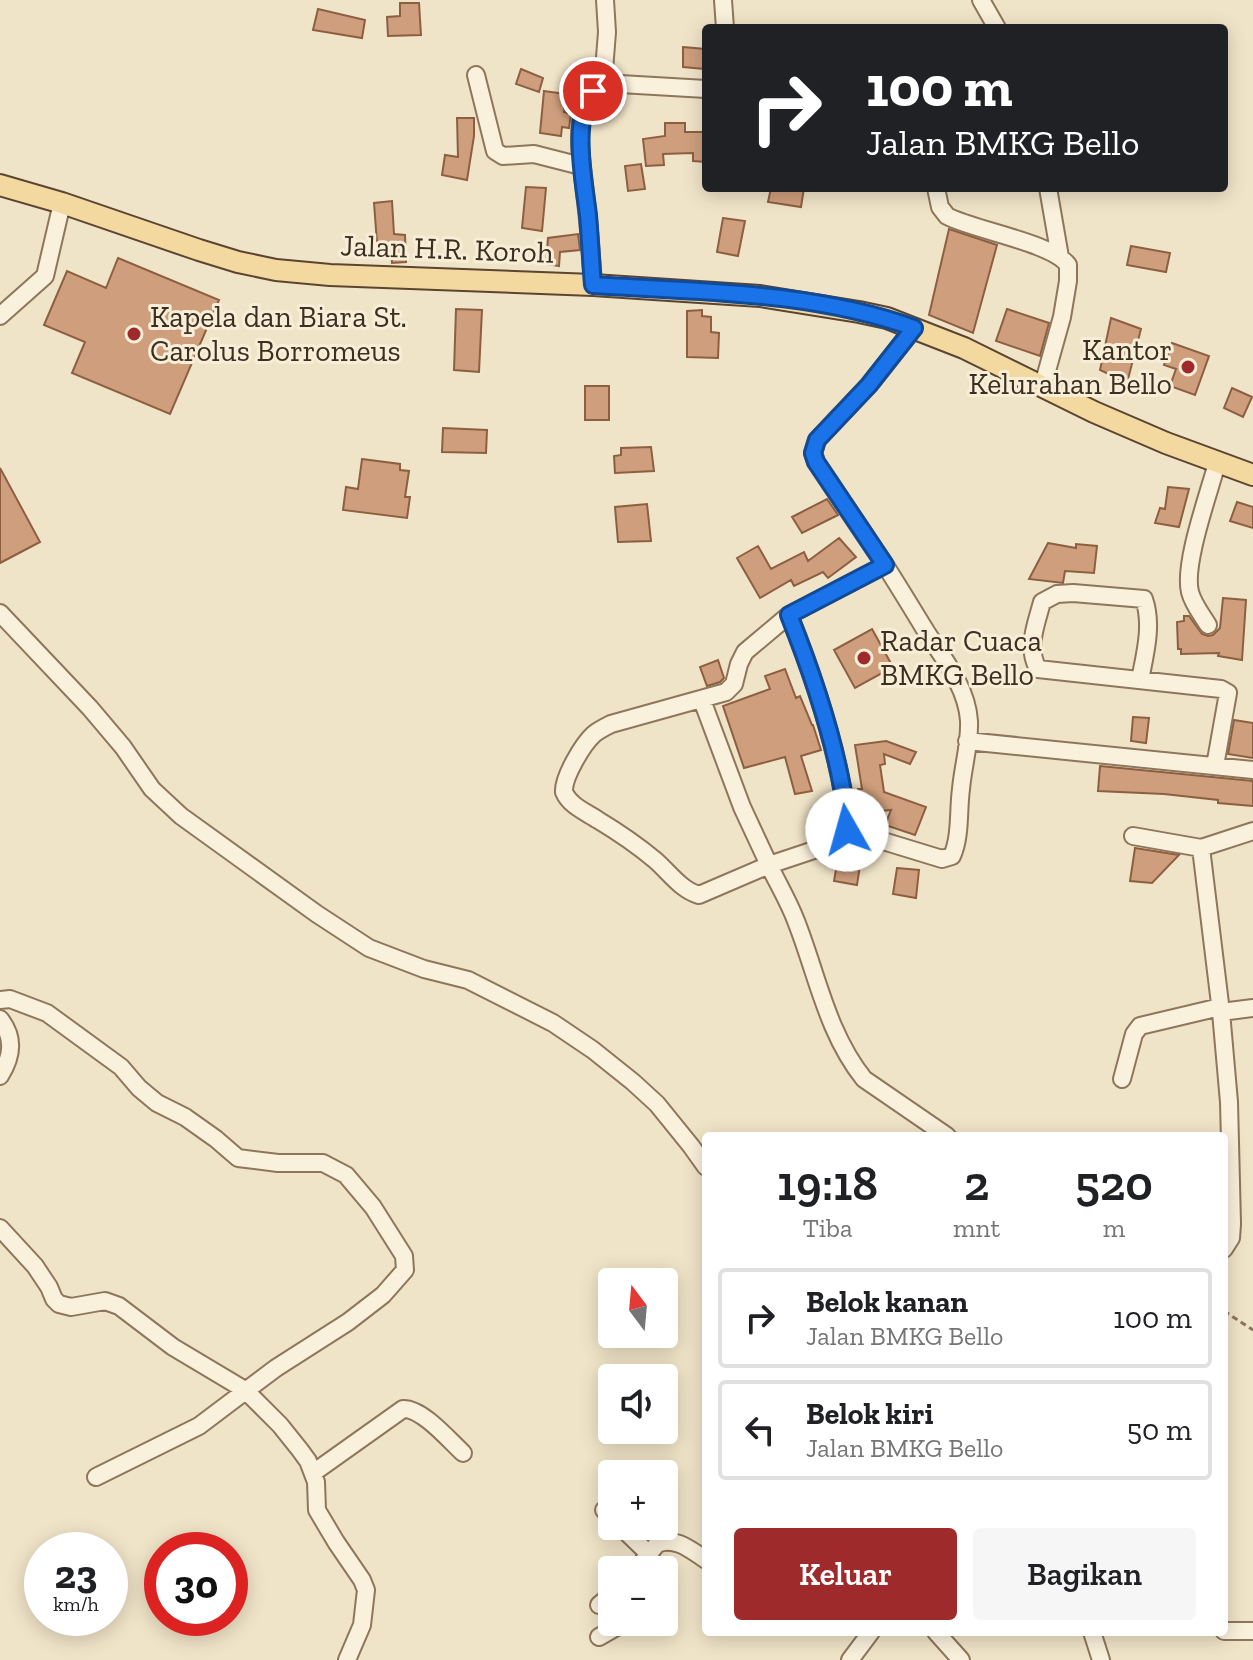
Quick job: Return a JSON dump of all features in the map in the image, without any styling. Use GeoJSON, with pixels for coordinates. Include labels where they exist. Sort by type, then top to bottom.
{"type":"FeatureCollection","features":[{"type":"Feature","properties":{"kind":"main road","name":"Jalan H.R. Koroh"},"geometry":{"type":"LineString","coordinates":[[0,185],[199,250],[276,270],[760,296],[887,318],[964,348],[1094,412],[1253,475]]}},
{"type":"Feature","properties":{"kind":"street"},"geometry":{"type":"LineString","coordinates":[[603,83],[607,32],[605,0]]}},
{"type":"Feature","properties":{"kind":"street"},"geometry":{"type":"LineString","coordinates":[[723,0],[725,24]]}},
{"type":"Feature","properties":{"kind":"street"},"geometry":{"type":"LineString","coordinates":[[981,0],[995,24]]}},
{"type":"Feature","properties":{"kind":"street"},"geometry":{"type":"LineString","coordinates":[[476,75],[495,151],[503,156],[534,154],[581,166]]}},
{"type":"Feature","properties":{"kind":"street"},"geometry":{"type":"LineString","coordinates":[[593,285],[581,166],[584,106],[593,91],[603,83],[702,89]]}},
{"type":"Feature","properties":{"kind":"street"},"geometry":{"type":"LineString","coordinates":[[937,192],[940,207],[947,216],[1012,237],[1060,257],[1068,265],[1062,317],[1043,385]]}},
{"type":"Feature","properties":{"kind":"street"},"geometry":{"type":"LineString","coordinates":[[1049,192],[1060,257]]}},
{"type":"Feature","properties":{"kind":"street"},"geometry":{"type":"LineString","coordinates":[[0,316],[45,276],[62,203]]}},
{"type":"Feature","properties":{"kind":"street"},"geometry":{"type":"LineString","coordinates":[[847,830],[942,859],[952,856],[956,840],[969,720],[962,691],[813,453],[817,440],[869,385],[914,328]]}},
{"type":"Feature","properties":{"kind":"street"},"geometry":{"type":"LineString","coordinates":[[1208,625],[1189,589],[1189,569],[1217,463]]}},
{"type":"Feature","properties":{"kind":"street"},"geometry":{"type":"LineString","coordinates":[[789,615],[837,757],[847,830],[835,843],[769,865],[696,895],[622,835],[572,804],[564,792],[565,780],[588,740],[598,731],[611,724],[729,690],[745,652],[789,615],[885,565]]}},
{"type":"Feature","properties":{"kind":"street"},"geometry":{"type":"LineString","coordinates":[[1140,680],[1147,647],[1144,599],[1073,593],[1057,594],[1042,602],[1031,644],[1032,659],[1038,669],[1221,689],[1228,693],[1215,766]]}},
{"type":"Feature","properties":{"kind":"street"},"geometry":{"type":"LineString","coordinates":[[0,613],[90,708],[123,747],[152,789],[181,816],[369,948],[424,969],[468,980],[553,1023],[593,1050],[649,1097],[671,1120],[702,1162]]}},
{"type":"Feature","properties":{"kind":"street"},"geometry":{"type":"LineString","coordinates":[[702,700],[742,807],[795,918],[830,1020],[854,1066],[872,1084],[941,1132]]}},
{"type":"Feature","properties":{"kind":"street"},"geometry":{"type":"LineString","coordinates":[[967,741],[1253,770]]}},
{"type":"Feature","properties":{"kind":"street"},"geometry":{"type":"LineString","coordinates":[[1133,836],[1201,848],[1253,831]]}},
{"type":"Feature","properties":{"kind":"street"},"geometry":{"type":"LineString","coordinates":[[1201,848],[1229,1102],[1232,1224],[1228,1243]]}},
{"type":"Feature","properties":{"kind":"street"},"geometry":{"type":"LineString","coordinates":[[0,1000],[10,999],[47,1013],[121,1067],[157,1103],[185,1117],[238,1158],[278,1163],[323,1163],[346,1175],[373,1207],[404,1256],[405,1270],[383,1295],[348,1322],[245,1390],[199,1426],[96,1477]]}},
{"type":"Feature","properties":{"kind":"street"},"geometry":{"type":"LineString","coordinates":[[1122,1079],[1134,1034],[1140,1026],[1220,1009],[1253,1008]]}},
{"type":"Feature","properties":{"kind":"street"},"geometry":{"type":"LineString","coordinates":[[0,1019],[7,1030],[11,1047],[0,1076]]}},
{"type":"Feature","properties":{"kind":"street"},"geometry":{"type":"LineString","coordinates":[[0,1228],[35,1266],[59,1304],[71,1307],[105,1301],[113,1303],[173,1347],[245,1390],[280,1425],[308,1461],[316,1482],[317,1510],[366,1590],[362,1625],[347,1660]]}},
{"type":"Feature","properties":{"kind":"street"},"geometry":{"type":"LineString","coordinates":[[313,1473],[403,1409],[409,1408],[420,1413],[463,1453]]}},
{"type":"Feature","properties":{"kind":"street"},"geometry":{"type":"LineString","coordinates":[[634,1540],[649,1554],[661,1542],[680,1543],[702,1557]]}},
{"type":"Feature","properties":{"kind":"street"},"geometry":{"type":"LineString","coordinates":[[1228,1631],[1253,1631]]}},
{"type":"Feature","properties":{"kind":"street"},"geometry":{"type":"LineString","coordinates":[[850,1660],[868,1636]]}},
{"type":"Feature","properties":{"kind":"street"},"geometry":{"type":"LineString","coordinates":[[940,1636],[961,1660]]}},
{"type":"Feature","properties":{"kind":"street"},"geometry":{"type":"LineString","coordinates":[[1093,1636],[1101,1660]]}},
{"type":"Feature","properties":{"kind":"path"},"geometry":{"type":"LineString","coordinates":[[1228,1314],[1253,1330]]}},
{"type":"Feature","properties":{"kind":"building"},"geometry":{"type":"Polygon","coordinates":[[[400,3],[419,3],[421,35],[388,36],[387,17],[400,16],[400,3]]]}},
{"type":"Feature","properties":{"kind":"building"},"geometry":{"type":"Polygon","coordinates":[[[318,9],[365,20],[362,38],[313,30],[318,9]]]}},
{"type":"Feature","properties":{"kind":"building"},"geometry":{"type":"Polygon","coordinates":[[[683,47],[702,49],[702,69],[683,67],[683,47]]]}},
{"type":"Feature","properties":{"kind":"building"},"geometry":{"type":"Polygon","coordinates":[[[521,69],[543,78],[539,92],[516,84],[521,69]]]}},
{"type":"Feature","properties":{"kind":"building"},"geometry":{"type":"Polygon","coordinates":[[[544,91],[566,94],[564,112],[571,114],[569,128],[562,127],[561,136],[540,133],[544,91]]]}},
{"type":"Feature","properties":{"kind":"building"},"geometry":{"type":"Polygon","coordinates":[[[457,118],[474,118],[467,180],[442,175],[445,155],[458,157],[457,118]]]}},
{"type":"Feature","properties":{"kind":"building"},"geometry":{"type":"Polygon","coordinates":[[[665,123],[685,123],[685,132],[702,132],[702,162],[693,161],[693,153],[663,154],[664,165],[646,166],[643,139],[665,136],[665,123]]]}},
{"type":"Feature","properties":{"kind":"building"},"geometry":{"type":"Polygon","coordinates":[[[641,164],[645,189],[628,191],[625,166],[641,164]]]}},
{"type":"Feature","properties":{"kind":"building"},"geometry":{"type":"Polygon","coordinates":[[[526,187],[546,188],[542,231],[522,228],[526,187]]]}},
{"type":"Feature","properties":{"kind":"building"},"geometry":{"type":"Polygon","coordinates":[[[770,192],[803,192],[801,207],[768,202],[770,192]]]}},
{"type":"Feature","properties":{"kind":"building"},"geometry":{"type":"Polygon","coordinates":[[[392,201],[394,234],[405,235],[406,262],[392,263],[391,242],[377,243],[374,203],[392,201]]]}},
{"type":"Feature","properties":{"kind":"building"},"geometry":{"type":"Polygon","coordinates":[[[723,218],[745,221],[738,256],[717,252],[723,218]]]}},
{"type":"Feature","properties":{"kind":"building"},"geometry":{"type":"Polygon","coordinates":[[[949,229],[997,245],[973,333],[929,315],[949,229]]]}},
{"type":"Feature","properties":{"kind":"building"},"geometry":{"type":"Polygon","coordinates":[[[578,234],[580,250],[560,252],[559,266],[546,264],[548,238],[578,234]]]}},
{"type":"Feature","properties":{"kind":"building"},"geometry":{"type":"Polygon","coordinates":[[[1131,246],[1170,253],[1166,272],[1127,265],[1131,246]]]}},
{"type":"Feature","properties":{"kind":"building","name":"Kapela dan Biara St. Carolus Borromeus"},"geometry":{"type":"Polygon","coordinates":[[[118,258],[219,300],[170,414],[72,373],[85,342],[44,325],[67,271],[106,288],[118,258]]]}},
{"type":"Feature","properties":{"kind":"building"},"geometry":{"type":"Polygon","coordinates":[[[456,309],[482,310],[479,372],[454,370],[456,309]]]}},
{"type":"Feature","properties":{"kind":"building"},"geometry":{"type":"Polygon","coordinates":[[[1007,309],[1049,323],[1040,356],[996,341],[1007,309]]]}},
{"type":"Feature","properties":{"kind":"building"},"geometry":{"type":"Polygon","coordinates":[[[702,310],[702,316],[711,317],[711,332],[719,333],[718,358],[687,357],[687,311],[702,310]]]}},
{"type":"Feature","properties":{"kind":"building"},"geometry":{"type":"Polygon","coordinates":[[[1111,318],[1141,329],[1127,383],[1100,370],[1111,318]]]}},
{"type":"Feature","properties":{"kind":"building","name":"Kantor Kelurahan Bello"},"geometry":{"type":"Polygon","coordinates":[[[1172,343],[1209,356],[1195,395],[1170,386],[1176,369],[1164,365],[1172,343]]]}},
{"type":"Feature","properties":{"kind":"building"},"geometry":{"type":"Polygon","coordinates":[[[585,386],[609,386],[609,420],[585,420],[585,386]]]}},
{"type":"Feature","properties":{"kind":"building"},"geometry":{"type":"Polygon","coordinates":[[[1232,388],[1252,397],[1243,417],[1224,408],[1232,388]]]}},
{"type":"Feature","properties":{"kind":"building"},"geometry":{"type":"Polygon","coordinates":[[[443,428],[487,430],[486,453],[442,452],[443,428]]]}},
{"type":"Feature","properties":{"kind":"building"},"geometry":{"type":"Polygon","coordinates":[[[651,447],[654,471],[615,473],[614,456],[621,455],[621,448],[651,447]]]}},
{"type":"Feature","properties":{"kind":"building"},"geometry":{"type":"Polygon","coordinates":[[[362,459],[400,464],[400,470],[409,471],[405,497],[410,497],[407,518],[343,510],[346,487],[358,489],[362,459]]]}},
{"type":"Feature","properties":{"kind":"building"},"geometry":{"type":"Polygon","coordinates":[[[0,468],[40,542],[0,563],[0,468]]]}},
{"type":"Feature","properties":{"kind":"building"},"geometry":{"type":"Polygon","coordinates":[[[1168,487],[1189,489],[1179,527],[1155,523],[1160,508],[1165,509],[1168,487]]]}},
{"type":"Feature","properties":{"kind":"building"},"geometry":{"type":"Polygon","coordinates":[[[827,499],[838,515],[802,533],[792,517],[827,499]]]}},
{"type":"Feature","properties":{"kind":"building"},"geometry":{"type":"Polygon","coordinates":[[[1237,502],[1253,507],[1253,528],[1230,521],[1237,502]]]}},
{"type":"Feature","properties":{"kind":"building"},"geometry":{"type":"Polygon","coordinates":[[[647,504],[651,541],[618,542],[615,507],[647,504]]]}},
{"type":"Feature","properties":{"kind":"building"},"geometry":{"type":"Polygon","coordinates":[[[839,538],[856,557],[828,578],[823,572],[794,586],[791,580],[760,598],[737,558],[758,546],[771,569],[804,552],[808,561],[839,538]]]}},
{"type":"Feature","properties":{"kind":"building"},"geometry":{"type":"Polygon","coordinates":[[[1048,543],[1076,548],[1076,544],[1097,546],[1094,573],[1065,571],[1063,583],[1029,579],[1048,543]]]}},
{"type":"Feature","properties":{"kind":"building"},"geometry":{"type":"Polygon","coordinates":[[[1223,598],[1246,600],[1242,660],[1218,656],[1219,653],[1181,654],[1177,622],[1189,616],[1202,634],[1213,635],[1220,628],[1223,598]]]}},
{"type":"Feature","properties":{"kind":"building","name":"Radar Cuaca BMKG Bello"},"geometry":{"type":"Polygon","coordinates":[[[872,629],[893,667],[855,688],[834,650],[872,629]]]}},
{"type":"Feature","properties":{"kind":"building"},"geometry":{"type":"Polygon","coordinates":[[[718,660],[724,678],[707,686],[700,667],[718,660]]]}},
{"type":"Feature","properties":{"kind":"building"},"geometry":{"type":"Polygon","coordinates":[[[785,669],[796,698],[800,696],[813,725],[821,750],[801,756],[812,791],[795,794],[785,757],[744,768],[723,706],[770,689],[765,676],[785,669]]]}},
{"type":"Feature","properties":{"kind":"building"},"geometry":{"type":"Polygon","coordinates":[[[1133,717],[1149,718],[1146,743],[1131,741],[1133,717]]]}},
{"type":"Feature","properties":{"kind":"building"},"geometry":{"type":"Polygon","coordinates":[[[1234,720],[1253,723],[1253,758],[1228,754],[1234,720]]]}},
{"type":"Feature","properties":{"kind":"building"},"geometry":{"type":"Polygon","coordinates":[[[886,741],[916,752],[910,764],[884,754],[885,764],[880,765],[884,792],[926,807],[915,835],[885,825],[891,810],[861,813],[858,789],[862,789],[855,745],[886,741]]]}},
{"type":"Feature","properties":{"kind":"building"},"geometry":{"type":"Polygon","coordinates":[[[1100,766],[1253,781],[1253,806],[1164,794],[1098,791],[1100,766]]]}},
{"type":"Feature","properties":{"kind":"building"},"geometry":{"type":"Polygon","coordinates":[[[1135,848],[1179,855],[1152,883],[1130,881],[1135,848]]]}},
{"type":"Feature","properties":{"kind":"building"},"geometry":{"type":"Polygon","coordinates":[[[843,850],[862,852],[857,885],[834,881],[839,853],[843,850]]]}},
{"type":"Feature","properties":{"kind":"building"},"geometry":{"type":"Polygon","coordinates":[[[897,868],[919,870],[916,898],[893,894],[897,868]]]}},
{"type":"Feature","properties":{"kind":"place","name":"Kapela dan Biara St. Carolus Borromeus"},"geometry":{"type":"Point","coordinates":[134,334]}},
{"type":"Feature","properties":{"kind":"place","name":"Kantor Kelurahan Bello"},"geometry":{"type":"Point","coordinates":[1188,367]}},
{"type":"Feature","properties":{"kind":"place","name":"Radar Cuaca BMKG Bello"},"geometry":{"type":"Point","coordinates":[864,658]}},
{"type":"Feature","properties":{"kind":"route"},"geometry":{"type":"LineString","coordinates":[[593,91],[584,106],[582,118],[581,166],[593,285],[807,302],[887,318],[914,328],[869,385],[817,440],[813,453],[885,565],[789,615],[837,757],[847,830]]}}]}
